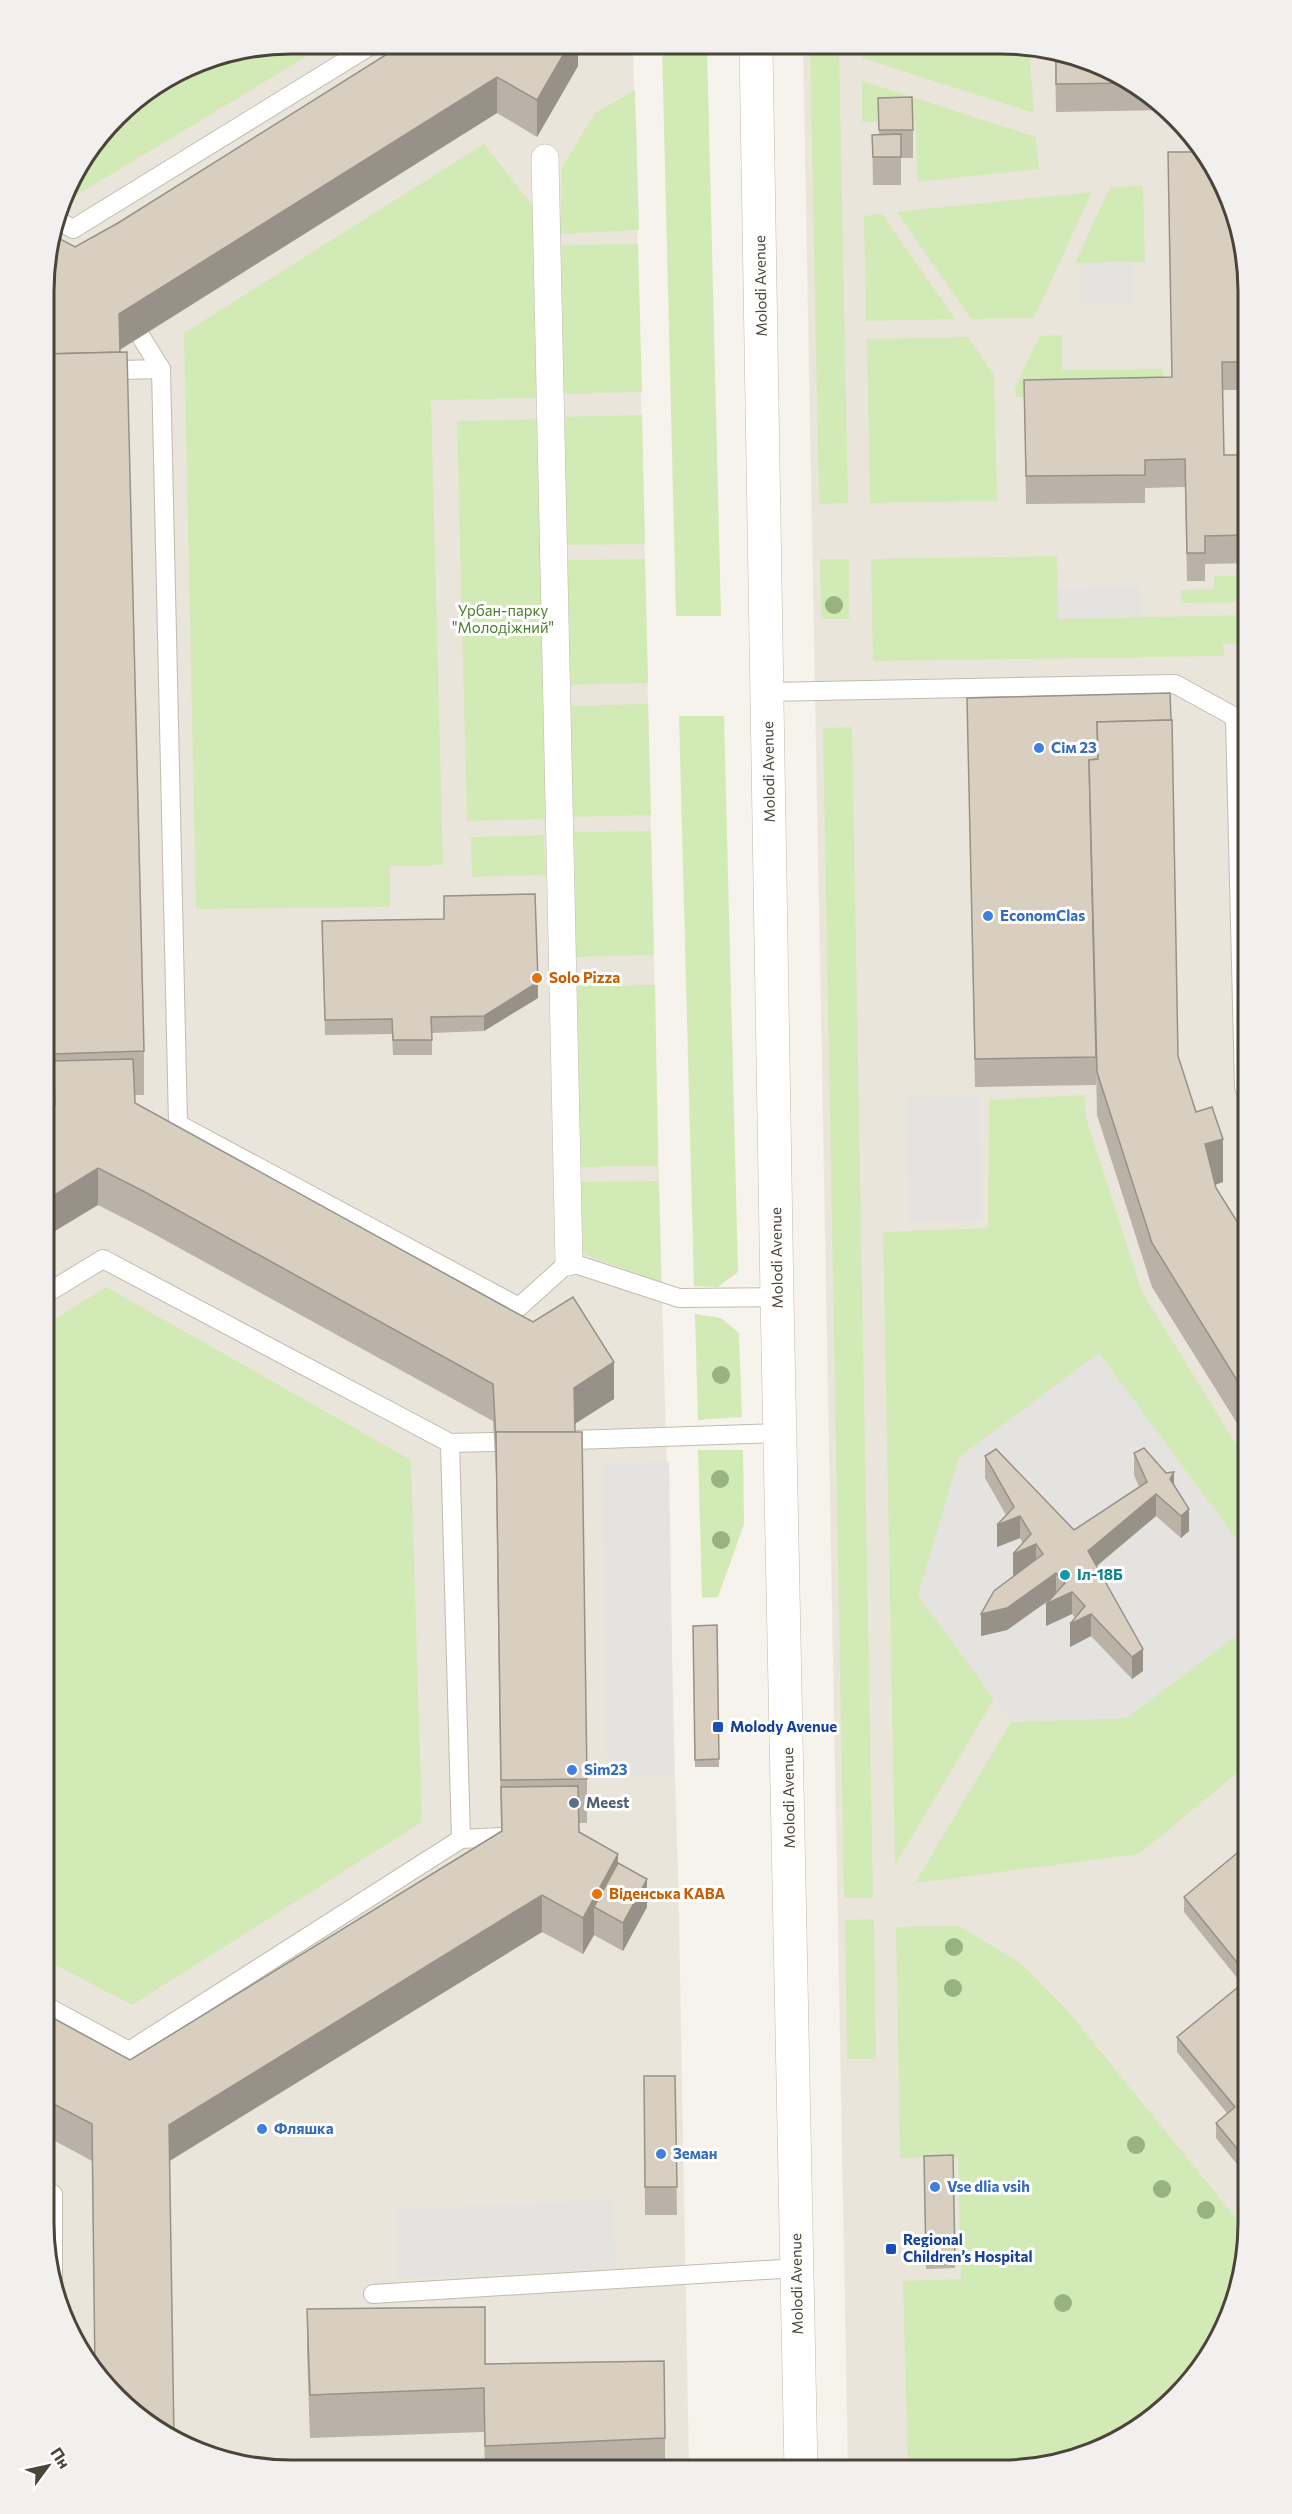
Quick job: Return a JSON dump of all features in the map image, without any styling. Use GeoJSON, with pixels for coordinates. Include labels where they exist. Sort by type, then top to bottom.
{"type":"FeatureCollection","features":[{"type":"Feature","properties":{"kind":"street","name":"Molodi Avenue"},"geometry":{"type":"LineString","coordinates":[[756,54],[777,1297],[801,2460]]}},
{"type":"Feature","properties":{"kind":"street"},"geometry":{"type":"LineString","coordinates":[[546,158],[569,1262]]}},
{"type":"Feature","properties":{"kind":"lane"},"geometry":{"type":"LineString","coordinates":[[83,245],[65,224],[356,54]]}},
{"type":"Feature","properties":{"kind":"lane"},"geometry":{"type":"LineString","coordinates":[[141,337],[161,369],[178,1124]]}},
{"type":"Feature","properties":{"kind":"lane"},"geometry":{"type":"LineString","coordinates":[[119,370],[161,369]]}},
{"type":"Feature","properties":{"kind":"lane"},"geometry":{"type":"LineString","coordinates":[[768,692],[1175,684],[1238,715]]}},
{"type":"Feature","properties":{"kind":"lane"},"geometry":{"type":"LineString","coordinates":[[156,1123],[178,1124],[519,1308],[569,1262],[679,1298],[777,1297]]}},
{"type":"Feature","properties":{"kind":"lane"},"geometry":{"type":"LineString","coordinates":[[54,1289],[103,1259],[450,1443],[493,1442]]}},
{"type":"Feature","properties":{"kind":"lane"},"geometry":{"type":"LineString","coordinates":[[574,1440],[780,1433]]}},
{"type":"Feature","properties":{"kind":"lane"},"geometry":{"type":"LineString","coordinates":[[450,1443],[461,1839]]}},
{"type":"Feature","properties":{"kind":"lane"},"geometry":{"type":"LineString","coordinates":[[54,2010],[129,2052],[461,1839],[501,1837]]}},
{"type":"Feature","properties":{"kind":"lane"},"geometry":{"type":"LineString","coordinates":[[374,2294],[797,2268]]}},
{"type":"Feature","properties":{"kind":"shaded area"},"geometry":{"type":"Polygon","coordinates":[[[291,54],[633,54],[659,1181],[679,1916],[689,2460],[291,2460],[260,2458],[230,2452],[200,2442],[172,2428],[123,2391],[103,2367],[86,2342],[72,2314],[62,2284],[56,2254],[54,2223],[54,291],[56,260],[62,230],[72,200],[86,172],[103,147],[123,123],[159,94],[186,78],[230,62],[260,56],[291,54]]]}},
{"type":"Feature","properties":{"kind":"shaded area"},"geometry":{"type":"Polygon","coordinates":[[[803,54],[1032,56],[1062,62],[1106,78],[1133,94],[1169,123],[1198,159],[1214,186],[1229,227],[1236,260],[1238,291],[1238,2223],[1236,2254],[1230,2284],[1220,2314],[1198,2355],[1169,2391],[1133,2420],[1106,2436],[1062,2452],[1032,2458],[848,2460],[803,54]]]}},
{"type":"Feature","properties":{"kind":"shaded area"},"geometry":{"type":"Polygon","coordinates":[[[1133,262],[1134,303],[1081,303],[1081,263],[1133,262]]]}},
{"type":"Feature","properties":{"kind":"shaded area"},"geometry":{"type":"Polygon","coordinates":[[[1141,586],[1142,617],[1058,619],[1058,588],[1141,586]]]}},
{"type":"Feature","properties":{"kind":"shaded area"},"geometry":{"type":"Polygon","coordinates":[[[980,1096],[982,1221],[908,1222],[906,1097],[980,1096]]]}},
{"type":"Feature","properties":{"kind":"shaded area"},"geometry":{"type":"Polygon","coordinates":[[[1099,1353],[1238,1541],[1238,1634],[1126,1718],[1011,1722],[918,1595],[959,1457],[1099,1353]],[[1135,1475],[1147,1504],[1074,1552],[1014,1529],[999,1547],[1020,1538],[1056,1595],[1048,1625],[1072,1614],[1132,1679],[1088,1573],[1156,1516],[1181,1538],[1189,1531],[1135,1475]]]}},
{"type":"Feature","properties":{"kind":"shaded area"},"geometry":{"type":"Polygon","coordinates":[[[669,1462],[674,1775],[607,1776],[602,1463],[669,1462]]]}},
{"type":"Feature","properties":{"kind":"shaded area"},"geometry":{"type":"Polygon","coordinates":[[[613,2200],[616,2269],[398,2279],[396,2209],[613,2200]]]}},
{"type":"Feature","properties":{"kind":"green space"},"geometry":{"type":"Polygon","coordinates":[[[310,54],[73,197],[94,159],[123,123],[172,86],[200,72],[230,62],[260,56],[310,54]]]}},
{"type":"Feature","properties":{"kind":"green space"},"geometry":{"type":"Polygon","coordinates":[[[662,54],[707,54],[721,616],[676,616],[662,54]]]}},
{"type":"Feature","properties":{"kind":"green space"},"geometry":{"type":"Polygon","coordinates":[[[810,54],[839,54],[848,503],[819,504],[810,54]]]}},
{"type":"Feature","properties":{"kind":"green space"},"geometry":{"type":"Polygon","coordinates":[[[862,54],[1030,56],[1034,113],[862,58],[862,54]]]}},
{"type":"Feature","properties":{"kind":"green space"},"geometry":{"type":"Polygon","coordinates":[[[862,81],[1036,137],[1039,169],[917,182],[916,121],[862,122],[862,81]]]}},
{"type":"Feature","properties":{"kind":"green space"},"geometry":{"type":"Polygon","coordinates":[[[635,90],[639,230],[560,234],[562,167],[595,113],[635,90]]]}},
{"type":"Feature","properties":{"kind":"green space"},"geometry":{"type":"Polygon","coordinates":[[[484,144],[534,207],[539,398],[431,400],[443,865],[390,866],[390,907],[196,909],[184,333],[484,144]]]}},
{"type":"Feature","properties":{"kind":"green space"},"geometry":{"type":"Polygon","coordinates":[[[1143,186],[1145,262],[1075,263],[1110,187],[1143,186]]]}},
{"type":"Feature","properties":{"kind":"green space"},"geometry":{"type":"Polygon","coordinates":[[[1092,192],[1034,318],[971,319],[897,212],[1092,192]]]}},
{"type":"Feature","properties":{"kind":"green space"},"geometry":{"type":"Polygon","coordinates":[[[882,214],[955,319],[866,321],[864,216],[882,214]]]}},
{"type":"Feature","properties":{"kind":"green space"},"geometry":{"type":"Polygon","coordinates":[[[638,244],[642,392],[563,394],[560,245],[638,244]]]}},
{"type":"Feature","properties":{"kind":"green space"},"geometry":{"type":"Polygon","coordinates":[[[1062,335],[1062,370],[1163,369],[1164,394],[1016,397],[1015,387],[1040,336],[1062,335]]]}},
{"type":"Feature","properties":{"kind":"green space"},"geometry":{"type":"Polygon","coordinates":[[[968,337],[994,375],[997,501],[870,503],[867,339],[968,337]]]}},
{"type":"Feature","properties":{"kind":"green space"},"geometry":{"type":"Polygon","coordinates":[[[642,415],[645,544],[565,545],[561,417],[642,415]]]}},
{"type":"Feature","properties":{"kind":"green space","name":"Урбан-парку \"Молодіжний\""},"geometry":{"type":"Polygon","coordinates":[[[539,419],[549,819],[467,821],[457,421],[539,419]]]}},
{"type":"Feature","properties":{"kind":"green space"},"geometry":{"type":"Polygon","coordinates":[[[1057,556],[1058,619],[1238,615],[1238,643],[1223,644],[1224,656],[873,661],[871,559],[1057,556]]]}},
{"type":"Feature","properties":{"kind":"green space"},"geometry":{"type":"Polygon","coordinates":[[[645,559],[648,683],[568,685],[566,560],[645,559]]]}},
{"type":"Feature","properties":{"kind":"green space"},"geometry":{"type":"Polygon","coordinates":[[[820,559],[849,559],[849,619],[821,619],[820,559]]]}},
{"type":"Feature","properties":{"kind":"green space"},"geometry":{"type":"Polygon","coordinates":[[[1238,575],[1238,602],[1181,603],[1181,590],[1214,589],[1214,576],[1238,575]]]}},
{"type":"Feature","properties":{"kind":"green space"},"geometry":{"type":"Polygon","coordinates":[[[648,704],[651,815],[572,817],[570,706],[648,704]]]}},
{"type":"Feature","properties":{"kind":"green space"},"geometry":{"type":"Polygon","coordinates":[[[679,716],[724,716],[738,1272],[718,1287],[694,1286],[679,716]]]}},
{"type":"Feature","properties":{"kind":"green space"},"geometry":{"type":"Polygon","coordinates":[[[852,727],[873,1898],[844,1898],[823,728],[852,727]]]}},
{"type":"Feature","properties":{"kind":"green space"},"geometry":{"type":"Polygon","coordinates":[[[651,831],[654,955],[576,957],[574,832],[651,831]]]}},
{"type":"Feature","properties":{"kind":"green space"},"geometry":{"type":"Polygon","coordinates":[[[544,835],[546,875],[472,877],[471,837],[544,835]]]}},
{"type":"Feature","properties":{"kind":"green space"},"geometry":{"type":"Polygon","coordinates":[[[655,985],[658,1166],[581,1167],[577,986],[655,985]]]}},
{"type":"Feature","properties":{"kind":"green space"},"geometry":{"type":"Polygon","coordinates":[[[1085,1095],[1086,1118],[1142,1292],[1238,1446],[1238,1541],[1099,1353],[918,1595],[994,1699],[895,1865],[883,1232],[988,1228],[989,1100],[1085,1095]]]}},
{"type":"Feature","properties":{"kind":"green space"},"geometry":{"type":"Polygon","coordinates":[[[659,1181],[661,1282],[583,1254],[581,1182],[659,1181]]]}},
{"type":"Feature","properties":{"kind":"green space"},"geometry":{"type":"Polygon","coordinates":[[[106,1287],[411,1460],[422,1822],[132,2005],[54,1964],[54,1320],[106,1287]]]}},
{"type":"Feature","properties":{"kind":"green space"},"geometry":{"type":"Polygon","coordinates":[[[695,1314],[721,1318],[739,1333],[742,1417],[698,1420],[695,1314]]]}},
{"type":"Feature","properties":{"kind":"green space"},"geometry":{"type":"Polygon","coordinates":[[[698,1450],[743,1450],[744,1524],[718,1597],[702,1598],[698,1450]]]}},
{"type":"Feature","properties":{"kind":"green space"},"geometry":{"type":"Polygon","coordinates":[[[1238,1634],[1238,1772],[1139,1854],[915,1883],[1011,1722],[1126,1718],[1238,1634]]]}},
{"type":"Feature","properties":{"kind":"green space"},"geometry":{"type":"Polygon","coordinates":[[[874,1919],[876,2059],[847,2059],[845,1920],[874,1919]]]}},
{"type":"Feature","properties":{"kind":"green space"},"geometry":{"type":"Polygon","coordinates":[[[959,1926],[1022,1964],[1067,2010],[1238,2221],[1236,2254],[1230,2284],[1214,2328],[1198,2355],[1169,2391],[1145,2411],[1120,2428],[1092,2442],[1062,2452],[1032,2458],[908,2460],[903,2281],[961,2279],[958,2157],[900,2158],[896,1927],[959,1926]]]}},
{"type":"Feature","properties":{"kind":"building"},"geometry":{"type":"Polygon","coordinates":[[[387,54],[564,54],[537,100],[497,77],[119,314],[120,352],[54,354],[54,291],[60,239],[75,247],[118,223],[387,54]]]}},
{"type":"Feature","properties":{"kind":"building"},"geometry":{"type":"Polygon","coordinates":[[[1056,61],[1092,72],[1115,83],[1056,84],[1056,61]]]}},
{"type":"Feature","properties":{"kind":"building"},"geometry":{"type":"Polygon","coordinates":[[[912,97],[913,130],[879,130],[878,98],[912,97]]]}},
{"type":"Feature","properties":{"kind":"building"},"geometry":{"type":"Polygon","coordinates":[[[901,134],[901,157],[873,157],[872,135],[901,134]]]}},
{"type":"Feature","properties":{"kind":"building"},"geometry":{"type":"Polygon","coordinates":[[[1168,152],[1193,152],[1214,186],[1230,230],[1236,260],[1238,291],[1238,362],[1222,362],[1224,455],[1238,455],[1238,535],[1205,536],[1205,553],[1187,553],[1185,459],[1145,460],[1145,475],[1026,476],[1024,380],[1172,377],[1168,152]]]}},
{"type":"Feature","properties":{"kind":"building"},"geometry":{"type":"Polygon","coordinates":[[[127,352],[144,1051],[54,1054],[54,354],[127,352]]]}},
{"type":"Feature","properties":{"kind":"building"},"geometry":{"type":"Polygon","coordinates":[[[1170,693],[1171,720],[1097,722],[1098,759],[1089,760],[1096,1057],[975,1059],[967,698],[1170,693]]]}},
{"type":"Feature","properties":{"kind":"building"},"geometry":{"type":"Polygon","coordinates":[[[1172,720],[1178,1056],[1196,1112],[1212,1107],[1223,1139],[1205,1144],[1216,1188],[1238,1223],[1238,1382],[1152,1243],[1097,1072],[1089,760],[1098,759],[1097,722],[1172,720]]]}},
{"type":"Feature","properties":{"kind":"building"},"geometry":{"type":"Polygon","coordinates":[[[535,894],[538,982],[484,1016],[431,1017],[432,1040],[393,1040],[392,1019],[325,1020],[322,921],[444,919],[444,896],[535,894]]]}},
{"type":"Feature","properties":{"kind":"building"},"geometry":{"type":"Polygon","coordinates":[[[133,1059],[135,1103],[533,1322],[573,1297],[614,1362],[574,1388],[575,1432],[496,1432],[496,1439],[493,1384],[98,1168],[54,1195],[54,1061],[133,1059]]]}},
{"type":"Feature","properties":{"kind":"building"},"geometry":{"type":"Polygon","coordinates":[[[496,1432],[582,1432],[587,1779],[501,1780],[496,1432]]]}},
{"type":"Feature","properties":{"kind":"building"},"geometry":{"type":"Polygon","coordinates":[[[1144,1448],[1166,1473],[1174,1472],[1170,1479],[1189,1509],[1181,1516],[1156,1494],[1088,1551],[1143,1649],[1132,1657],[1091,1614],[1070,1624],[1085,1606],[1072,1592],[1046,1604],[1065,1583],[1056,1573],[1007,1608],[981,1614],[994,1591],[1043,1554],[1036,1544],[1013,1554],[1031,1534],[1020,1516],[997,1525],[1014,1507],[985,1456],[996,1449],[1074,1530],[1147,1482],[1134,1453],[1144,1448]]]}},
{"type":"Feature","properties":{"kind":"building"},"geometry":{"type":"Polygon","coordinates":[[[717,1625],[719,1759],[695,1760],[693,1626],[717,1625]]]}},
{"type":"Feature","properties":{"kind":"building"},"geometry":{"type":"Polygon","coordinates":[[[578,1786],[579,1832],[618,1854],[583,1918],[542,1895],[169,2125],[174,2429],[123,2391],[95,2356],[92,2124],[54,2104],[54,2018],[130,2060],[502,1831],[501,1787],[578,1786]]]}},
{"type":"Feature","properties":{"kind":"building"},"geometry":{"type":"Polygon","coordinates":[[[1238,1852],[1238,1964],[1184,1897],[1238,1852]]]}},
{"type":"Feature","properties":{"kind":"building"},"geometry":{"type":"Polygon","coordinates":[[[618,1863],[647,1879],[623,1923],[594,1907],[618,1863]]]}},
{"type":"Feature","properties":{"kind":"building"},"geometry":{"type":"Polygon","coordinates":[[[1238,1987],[1238,2150],[1216,2123],[1235,2107],[1177,2037],[1238,1987]]]}},
{"type":"Feature","properties":{"kind":"building"},"geometry":{"type":"Polygon","coordinates":[[[644,2076],[675,2076],[677,2187],[645,2187],[644,2076]]]}},
{"type":"Feature","properties":{"kind":"building"},"geometry":{"type":"Polygon","coordinates":[[[953,2155],[955,2260],[926,2261],[924,2156],[953,2155]]]}},
{"type":"Feature","properties":{"kind":"building"},"geometry":{"type":"Polygon","coordinates":[[[485,2307],[485,2364],[664,2361],[665,2438],[485,2446],[484,2388],[310,2395],[307,2309],[485,2307]]]}},
{"type":"Feature","properties":{"kind":"place","name":"Сім 23"},"geometry":{"type":"Point","coordinates":[1039,748]}},
{"type":"Feature","properties":{"kind":"place","name":"EconomClas"},"geometry":{"type":"Point","coordinates":[988,916]}},
{"type":"Feature","properties":{"kind":"place","name":"Solo Pizza"},"geometry":{"type":"Point","coordinates":[537,978]}},
{"type":"Feature","properties":{"kind":"place","name":"Іл-18Б"},"geometry":{"type":"Point","coordinates":[1065,1575]}},
{"type":"Feature","properties":{"kind":"place","name":"Molody Avenue"},"geometry":{"type":"Point","coordinates":[718,1727]}},
{"type":"Feature","properties":{"kind":"place","name":"Sim23"},"geometry":{"type":"Point","coordinates":[572,1770]}},
{"type":"Feature","properties":{"kind":"place","name":"Meest"},"geometry":{"type":"Point","coordinates":[574,1803]}},
{"type":"Feature","properties":{"kind":"place","name":"Віденська КАВА"},"geometry":{"type":"Point","coordinates":[597,1894]}},
{"type":"Feature","properties":{"kind":"place","name":"Фляшка"},"geometry":{"type":"Point","coordinates":[262,2129]}},
{"type":"Feature","properties":{"kind":"place","name":"Земан"},"geometry":{"type":"Point","coordinates":[661,2154]}},
{"type":"Feature","properties":{"kind":"place","name":"Vse dlia vsih"},"geometry":{"type":"Point","coordinates":[935,2187]}},
{"type":"Feature","properties":{"kind":"place","name":"Regional Children’s Hospital"},"geometry":{"type":"Point","coordinates":[891,2249]}}]}
